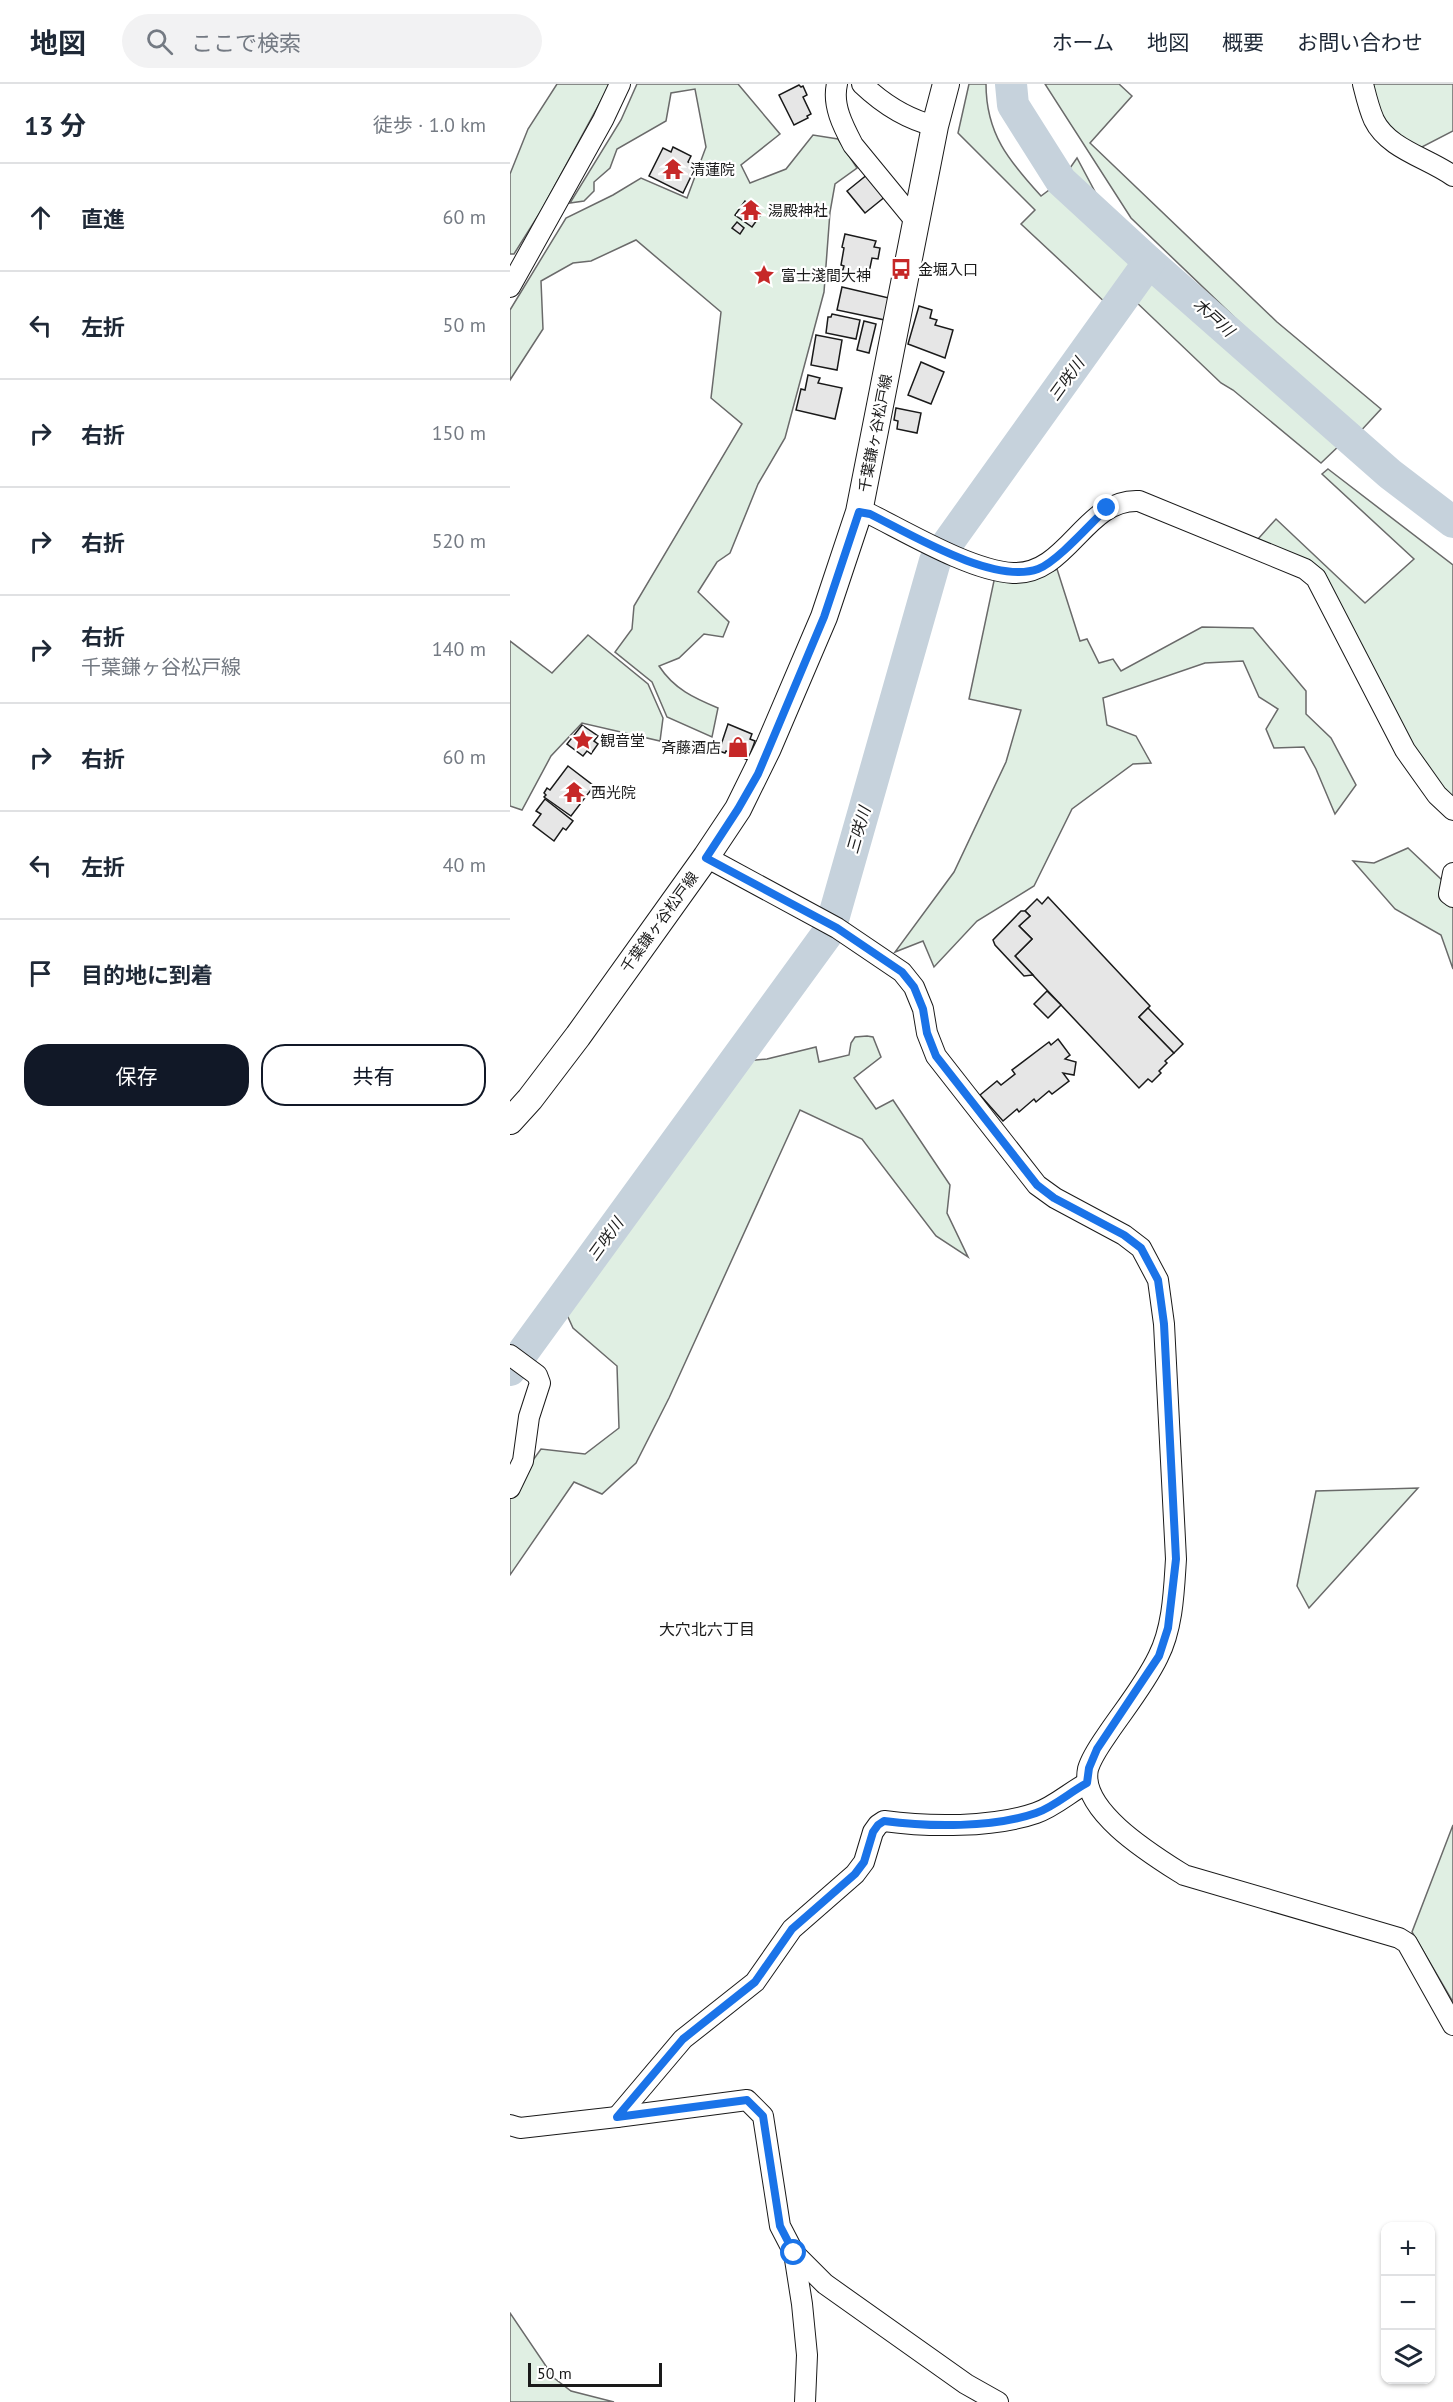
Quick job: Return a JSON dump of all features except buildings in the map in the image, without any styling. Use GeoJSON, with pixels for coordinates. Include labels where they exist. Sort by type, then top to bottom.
{"type":"FeatureCollection","features":[{"type":"Feature","properties":{"kind":"main road","name":"千葉鎌ヶ谷松戸線"},"geometry":{"type":"LineString","coordinates":[[510,1121],[530,1099],[578,1036],[706,858],[758,774],[824,617],[859,512],[935,126],[946,84]]}},
{"type":"Feature","properties":{"kind":"street"},"geometry":{"type":"LineString","coordinates":[[510,287],[603,120],[620,84]]}},
{"type":"Feature","properties":{"kind":"street"},"geometry":{"type":"LineString","coordinates":[[837,84],[834,96],[845,130],[853,145],[917,224]]}},
{"type":"Feature","properties":{"kind":"street"},"geometry":{"type":"LineString","coordinates":[[862,84],[888,106],[916,121],[935,126]]}},
{"type":"Feature","properties":{"kind":"street"},"geometry":{"type":"LineString","coordinates":[[1363,84],[1375,122],[1393,143],[1439,166],[1453,176]]}},
{"type":"Feature","properties":{"kind":"street"},"geometry":{"type":"LineString","coordinates":[[859,512],[870,514],[943,550],[992,569],[1015,573],[1039,569],[1061,552],[1107,508],[1130,501],[1139,501],[1305,568],[1316,578],[1405,750],[1437,795],[1453,810]]}},
{"type":"Feature","properties":{"kind":"street"},"geometry":{"type":"LineString","coordinates":[[706,858],[837,928],[902,972],[914,987],[923,1009],[927,1033],[936,1056],[1037,1185],[1054,1198],[1124,1235],[1141,1248],[1158,1280],[1164,1324],[1176,1559],[1174,1584],[1168,1628],[1159,1656],[1097,1749],[1089,1768],[1087,1783],[1094,1798],[1115,1824],[1156,1857],[1184,1875],[1399,1938],[1407,1943],[1453,2025]]}},
{"type":"Feature","properties":{"kind":"street"},"geometry":{"type":"LineString","coordinates":[[1453,873],[1449,894],[1453,897]]}},
{"type":"Feature","properties":{"kind":"street"},"geometry":{"type":"LineString","coordinates":[[510,1488],[523,1461],[529,1417],[540,1383],[537,1375],[514,1358]]}},
{"type":"Feature","properties":{"kind":"street"},"geometry":{"type":"LineString","coordinates":[[617,2117],[683,2039],[755,1982],[792,1929],[855,1874],[864,1862],[878,1825],[884,1821],[948,1826],[1020,1817],[1038,1813],[1087,1783]]}},
{"type":"Feature","properties":{"kind":"street"},"geometry":{"type":"LineString","coordinates":[[510,2125],[520,2127],[617,2117],[747,2100],[763,2116],[780,2226],[794,2253],[825,2284],[966,2384],[998,2402]]}},
{"type":"Feature","properties":{"kind":"street"},"geometry":{"type":"LineString","coordinates":[[794,2253],[807,2355],[805,2402]]}},
{"type":"Feature","properties":{"kind":"green space"},"geometry":{"type":"Polygon","coordinates":[[[557,84],[610,84],[541,211],[514,254],[510,254],[510,174],[528,129],[557,84]]]}},
{"type":"Feature","properties":{"kind":"green space"},"geometry":{"type":"Polygon","coordinates":[[[637,84],[738,84],[780,134],[741,165],[750,183],[786,169],[813,135],[838,139],[857,168],[835,184],[830,212],[824,292],[785,438],[758,484],[730,553],[717,562],[698,592],[729,622],[723,637],[704,634],[679,658],[659,666],[678,687],[718,708],[712,737],[667,717],[652,682],[615,652],[632,629],[634,606],[742,424],[711,398],[721,312],[636,240],[591,261],[573,263],[541,281],[543,329],[510,380],[510,310],[566,218],[613,195],[641,178],[687,198],[706,147],[695,89],[671,93],[666,121],[617,149],[610,168],[594,182],[594,191],[584,201],[570,203],[621,120],[637,84]]]}},
{"type":"Feature","properties":{"kind":"green space"},"geometry":{"type":"Polygon","coordinates":[[[969,84],[986,84],[990,118],[1001,146],[1041,196],[1061,181],[1077,158],[1116,231],[1149,256],[1110,307],[1021,224],[1035,210],[958,133],[969,84]]]}},
{"type":"Feature","properties":{"kind":"green space"},"geometry":{"type":"Polygon","coordinates":[[[1045,84],[1119,84],[1132,96],[1090,143],[1277,322],[1381,409],[1357,435],[1131,218],[1045,84]]]}},
{"type":"Feature","properties":{"kind":"green space"},"geometry":{"type":"Polygon","coordinates":[[[1366,84],[1453,84],[1453,131],[1422,147],[1396,141],[1366,84]]]}},
{"type":"Feature","properties":{"kind":"green space"},"geometry":{"type":"Polygon","coordinates":[[[1158,266],[1344,441],[1321,463],[1233,390],[1221,383],[1134,300],[1158,266]]]}},
{"type":"Feature","properties":{"kind":"green space"},"geometry":{"type":"Polygon","coordinates":[[[1328,469],[1453,565],[1453,798],[1441,787],[1410,741],[1316,567],[1258,539],[1276,519],[1365,603],[1414,559],[1322,474],[1328,469]]]}},
{"type":"Feature","properties":{"kind":"green space"},"geometry":{"type":"Polygon","coordinates":[[[1057,569],[1080,641],[1087,639],[1099,663],[1113,659],[1121,671],[1202,627],[1253,628],[1306,691],[1306,714],[1331,738],[1356,785],[1335,814],[1304,747],[1274,748],[1266,729],[1278,709],[1259,697],[1243,661],[1205,663],[1103,698],[1107,725],[1136,736],[1151,763],[1133,764],[1072,809],[1034,886],[977,921],[934,967],[923,941],[895,952],[954,872],[1006,762],[1021,710],[969,699],[995,576],[1030,580],[1057,569]]]}},
{"type":"Feature","properties":{"kind":"green space"},"geometry":{"type":"Polygon","coordinates":[[[588,635],[648,684],[663,718],[660,741],[582,723],[551,756],[522,810],[510,806],[510,641],[552,673],[588,635]]]}},
{"type":"Feature","properties":{"kind":"green space"},"geometry":{"type":"Polygon","coordinates":[[[1408,848],[1443,881],[1453,906],[1453,969],[1441,935],[1395,909],[1353,861],[1374,863],[1408,848]]]}},
{"type":"Feature","properties":{"kind":"green space"},"geometry":{"type":"Polygon","coordinates":[[[855,1037],[873,1037],[881,1057],[854,1078],[876,1109],[893,1100],[950,1185],[947,1213],[968,1257],[936,1236],[862,1139],[800,1110],[669,1398],[636,1463],[602,1494],[574,1482],[510,1575],[510,1492],[541,1449],[585,1454],[619,1428],[617,1366],[573,1328],[563,1306],[745,1061],[767,1059],[816,1047],[819,1062],[849,1055],[851,1043],[855,1037]]]}},
{"type":"Feature","properties":{"kind":"green space"},"geometry":{"type":"Polygon","coordinates":[[[1418,1488],[1309,1608],[1297,1586],[1316,1491],[1418,1488]]]}},
{"type":"Feature","properties":{"kind":"green space"},"geometry":{"type":"Polygon","coordinates":[[[1453,1825],[1453,2002],[1412,1932],[1453,1825]]]}},
{"type":"Feature","properties":{"kind":"green space"},"geometry":{"type":"Polygon","coordinates":[[[510,2313],[554,2378],[571,2391],[614,2402],[510,2402],[510,2313]]]}},
{"type":"Feature","properties":{"kind":"waterway","name":"木戸川"},"geometry":{"type":"LineString","coordinates":[[1011,84],[1013,105],[1061,181],[1149,262],[1390,474],[1453,522]]}},
{"type":"Feature","properties":{"kind":"waterway","name":"三咲川"},"geometry":{"type":"LineString","coordinates":[[510,1370],[830,930],[935,561],[1149,262]]}},
{"type":"Feature","properties":{"kind":"place","name":"清蓮院"},"geometry":{"type":"Point","coordinates":[673,169]}},
{"type":"Feature","properties":{"kind":"place","name":"湯殿神社"},"geometry":{"type":"Point","coordinates":[751,210]}},
{"type":"Feature","properties":{"kind":"place","name":"金堀入口"},"geometry":{"type":"Point","coordinates":[901,269]}},
{"type":"Feature","properties":{"kind":"place","name":"富士淺間大神"},"geometry":{"type":"Point","coordinates":[764,275]}},
{"type":"Feature","properties":{"kind":"place","name":"観音堂"},"geometry":{"type":"Point","coordinates":[583,740]}},
{"type":"Feature","properties":{"kind":"place","name":"斉藤酒店"},"geometry":{"type":"Point","coordinates":[738,747]}},
{"type":"Feature","properties":{"kind":"place","name":"西光院"},"geometry":{"type":"Point","coordinates":[574,792]}},
{"type":"Feature","properties":{"kind":"district","name":"大穴北六丁目"},"geometry":{"type":"Point","coordinates":[707,1629]}},
{"type":"Feature","properties":{"kind":"route"},"geometry":{"type":"LineString","coordinates":[[794,2253],[780,2226],[763,2116],[747,2100],[617,2117],[683,2039],[755,1982],[792,1929],[813,1908],[855,1874],[864,1862],[873,1832],[878,1825],[884,1821],[948,1826],[1020,1817],[1038,1813],[1087,1783],[1089,1768],[1097,1749],[1159,1656],[1168,1628],[1176,1559],[1164,1324],[1158,1280],[1141,1248],[1124,1235],[1054,1198],[1037,1185],[936,1056],[927,1033],[923,1009],[914,987],[902,972],[837,928],[706,858],[758,774],[824,617],[859,512],[870,514],[937,548],[992,569],[1015,573],[1039,569],[1061,552],[1107,508]]}}]}
